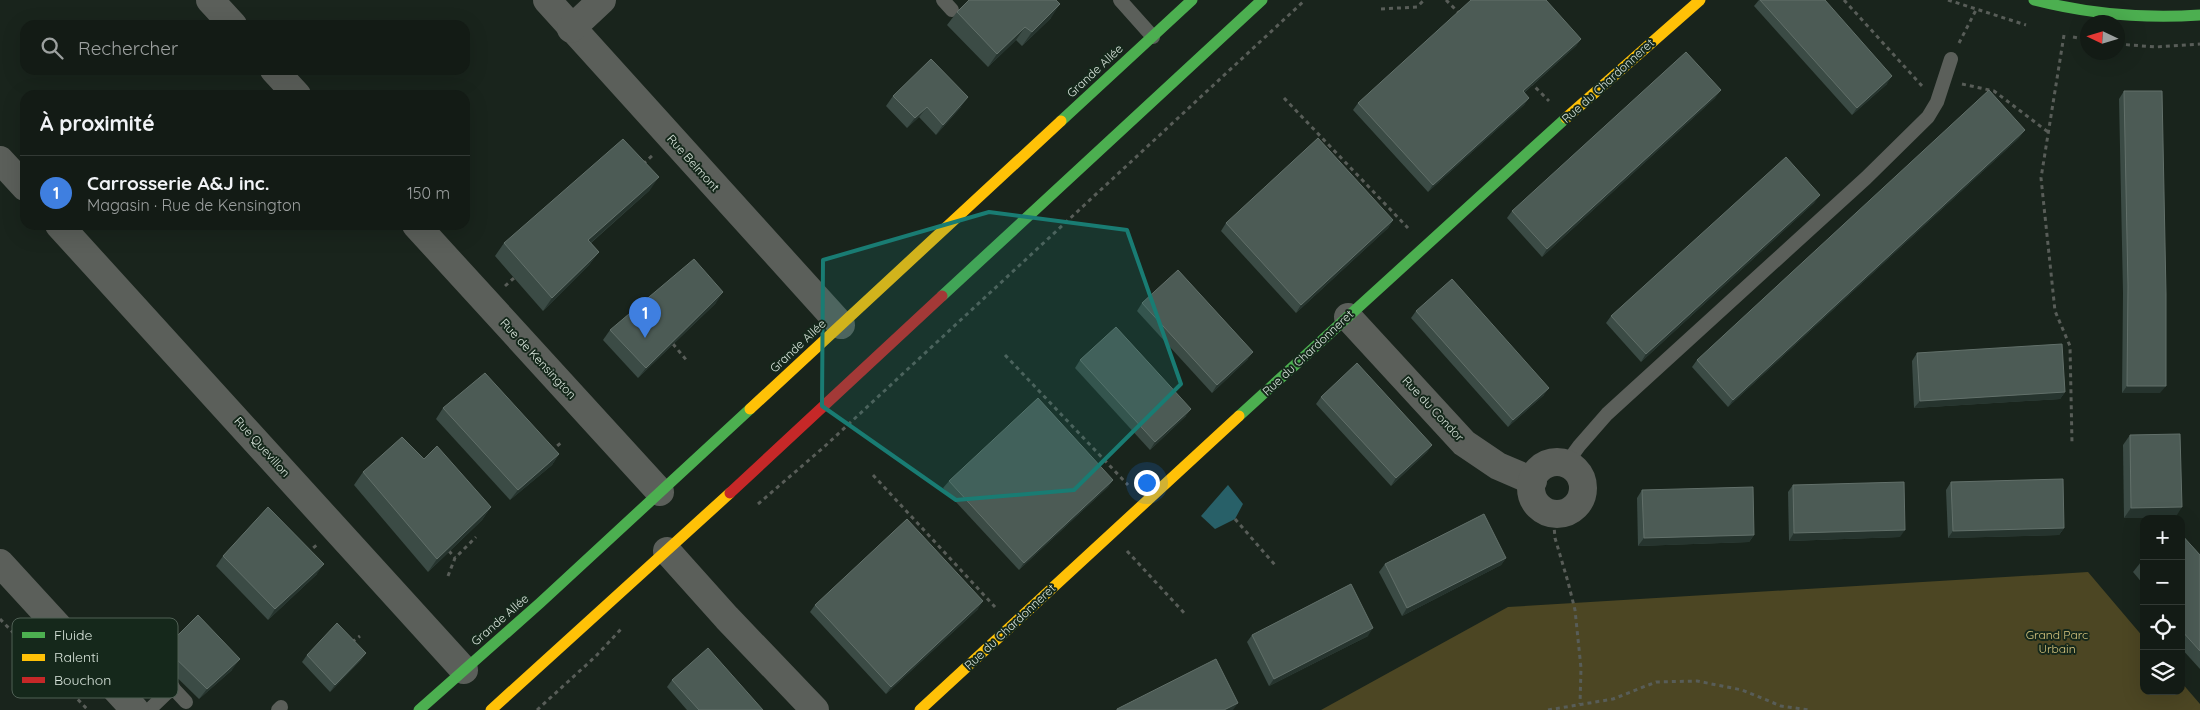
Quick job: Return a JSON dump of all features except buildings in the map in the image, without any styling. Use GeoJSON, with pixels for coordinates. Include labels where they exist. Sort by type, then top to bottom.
{"type":"FeatureCollection","features":[{"type":"Feature","properties":{"kind":"main road","name":"Grande Allée"},"geometry":{"type":"LineString","coordinates":[[419,710],[513,627],[660,492],[1192,0]]}},
{"type":"Feature","properties":{"kind":"main road"},"geometry":{"type":"LineString","coordinates":[[491,710],[666,551],[1262,0]]}},
{"type":"Feature","properties":{"kind":"main road","name":"Rue du Chardonneret"},"geometry":{"type":"LineString","coordinates":[[920,710],[1425,245],[1647,45],[1700,0]]}},
{"type":"Feature","properties":{"kind":"main road"},"geometry":{"type":"LineString","coordinates":[[2034,0],[2114,15],[2176,17],[2200,15]]}},
{"type":"Feature","properties":{"kind":"street"},"geometry":{"type":"LineString","coordinates":[[210,0],[228,20]]}},
{"type":"Feature","properties":{"kind":"street","name":"Rue Belmont"},"geometry":{"type":"LineString","coordinates":[[547,0],[571,29],[841,325]]}},
{"type":"Feature","properties":{"kind":"street"},"geometry":{"type":"LineString","coordinates":[[571,29],[602,0]]}},
{"type":"Feature","properties":{"kind":"street"},"geometry":{"type":"LineString","coordinates":[[279,75],[292,90]]}},
{"type":"Feature","properties":{"kind":"street"},"geometry":{"type":"LineString","coordinates":[[0,160],[20,182]]}},
{"type":"Feature","properties":{"kind":"street","name":"Rue Quevillon"},"geometry":{"type":"LineString","coordinates":[[64,230],[464,670]]}},
{"type":"Feature","properties":{"kind":"street","name":"Rue de Kensington"},"geometry":{"type":"LineString","coordinates":[[421,230],[660,492]]}},
{"type":"Feature","properties":{"kind":"street","name":"Rue du Condor"},"geometry":{"type":"LineString","coordinates":[[1348,317],[1464,443],[1504,470],[1533,481]]}},
{"type":"Feature","properties":{"kind":"street"},"geometry":{"type":"LineString","coordinates":[[1559,463],[1566,464],[1577,472],[1581,478],[1583,484],[1581,498],[1578,504],[1567,512],[1553,514],[1536,503],[1532,490],[1533,481],[1540,469],[1559,463]]}},
{"type":"Feature","properties":{"kind":"street"},"geometry":{"type":"LineString","coordinates":[[666,551],[815,710]]}},
{"type":"Feature","properties":{"kind":"street"},"geometry":{"type":"LineString","coordinates":[[0,563],[52,618]]}},
{"type":"Feature","properties":{"kind":"lane"},"geometry":{"type":"LineString","coordinates":[[1120,0],[1153,36]]}},
{"type":"Feature","properties":{"kind":"lane"},"geometry":{"type":"LineString","coordinates":[[1566,464],[1607,414],[1866,178],[1928,117],[1937,102],[1951,59]]}},
{"type":"Feature","properties":{"kind":"lane"},"geometry":{"type":"LineString","coordinates":[[178,693],[186,702]]}},
{"type":"Feature","properties":{"kind":"lane"},"geometry":{"type":"LineString","coordinates":[[137,707],[153,698]]}},
{"type":"Feature","properties":{"kind":"path"},"geometry":{"type":"LineString","coordinates":[[757,505],[824,447],[1305,0]]}},
{"type":"Feature","properties":{"kind":"path"},"geometry":{"type":"LineString","coordinates":[[1381,9],[1417,8],[1424,0]]}},
{"type":"Feature","properties":{"kind":"path"},"geometry":{"type":"LineString","coordinates":[[1446,0],[1467,21]]}},
{"type":"Feature","properties":{"kind":"path"},"geometry":{"type":"LineString","coordinates":[[1844,0],[1937,102]]}},
{"type":"Feature","properties":{"kind":"path"},"geometry":{"type":"LineString","coordinates":[[1948,0],[2032,27]]}},
{"type":"Feature","properties":{"kind":"path"},"geometry":{"type":"LineString","coordinates":[[1951,59],[1976,10]]}},
{"type":"Feature","properties":{"kind":"path"},"geometry":{"type":"LineString","coordinates":[[2055,33],[2080,38]]}},
{"type":"Feature","properties":{"kind":"path"},"geometry":{"type":"LineString","coordinates":[[2064,35],[2041,178],[2055,311],[2070,346],[2072,442]]}},
{"type":"Feature","properties":{"kind":"path"},"geometry":{"type":"LineString","coordinates":[[2125,45],[2156,47],[2200,44]]}},
{"type":"Feature","properties":{"kind":"path"},"geometry":{"type":"LineString","coordinates":[[1523,76],[1567,118]]}},
{"type":"Feature","properties":{"kind":"path"},"geometry":{"type":"LineString","coordinates":[[1944,80],[1994,91],[2048,132]]}},
{"type":"Feature","properties":{"kind":"path"},"geometry":{"type":"LineString","coordinates":[[1284,98],[1425,245]]}},
{"type":"Feature","properties":{"kind":"path"},"geometry":{"type":"LineString","coordinates":[[673,344],[688,362]]}},
{"type":"Feature","properties":{"kind":"path"},"geometry":{"type":"LineString","coordinates":[[1005,355],[1145,503]]}},
{"type":"Feature","properties":{"kind":"path"},"geometry":{"type":"LineString","coordinates":[[544,456],[562,442]]}},
{"type":"Feature","properties":{"kind":"path"},"geometry":{"type":"LineString","coordinates":[[873,475],[1011,626]]}},
{"type":"Feature","properties":{"kind":"path"},"geometry":{"type":"LineString","coordinates":[[1553,514],[1554,538],[1575,610],[1581,668],[1580,704]]}},
{"type":"Feature","properties":{"kind":"path"},"geometry":{"type":"LineString","coordinates":[[1235,519],[1275,565]]}},
{"type":"Feature","properties":{"kind":"path"},"geometry":{"type":"LineString","coordinates":[[1111,534],[1186,615]]}},
{"type":"Feature","properties":{"kind":"path"},"geometry":{"type":"LineString","coordinates":[[448,576],[455,558],[476,537]]}},
{"type":"Feature","properties":{"kind":"path"},"geometry":{"type":"LineString","coordinates":[[449,551],[455,558]]}},
{"type":"Feature","properties":{"kind":"path"},"geometry":{"type":"LineString","coordinates":[[0,619],[12,631]]}},
{"type":"Feature","properties":{"kind":"path"},"geometry":{"type":"LineString","coordinates":[[538,710],[596,656],[627,623]]}},
{"type":"Feature","properties":{"kind":"path"},"geometry":{"type":"LineString","coordinates":[[347,645],[360,636]]}},
{"type":"Feature","properties":{"kind":"path"},"geometry":{"type":"LineString","coordinates":[[1548,710],[1613,699],[1656,682],[1697,681],[1742,690],[1781,706],[1809,710]]}},
{"type":"Feature","properties":{"kind":"path"},"geometry":{"type":"LineString","coordinates":[[76,698],[88,710]]}},
{"type":"Feature","properties":{"kind":"highlighted area"},"geometry":{"type":"Polygon","coordinates":[[[989,212],[1127,230],[1181,384],[1074,490],[956,500],[822,406],[823,260],[989,212]]]}},
{"type":"Feature","properties":{"kind":"green space","name":"Grand Parc Urbain"},"geometry":{"type":"Polygon","coordinates":[[[2088,572],[2140,633],[2140,695],[2185,695],[2185,687],[2200,704],[2200,710],[1321,710],[1508,607],[2088,572]]]}},
{"type":"Feature","properties":{"kind":"water"},"geometry":{"type":"Polygon","coordinates":[[[1228,485],[1243,504],[1235,519],[1215,529],[1201,516],[1228,485]]]}},
{"type":"Feature","properties":{"kind":"traffic: fast"},"geometry":{"type":"LineString","coordinates":[[1061,121],[1192,0]]}},
{"type":"Feature","properties":{"kind":"traffic: fast"},"geometry":{"type":"LineString","coordinates":[[942,296],[1262,0]]}},
{"type":"Feature","properties":{"kind":"traffic: fast"},"geometry":{"type":"LineString","coordinates":[[2034,0],[2075,9],[2137,16],[2200,15]]}},
{"type":"Feature","properties":{"kind":"traffic: fast"},"geometry":{"type":"LineString","coordinates":[[1239,416],[1566,118]]}},
{"type":"Feature","properties":{"kind":"traffic: fast"},"geometry":{"type":"LineString","coordinates":[[419,710],[540,603],[750,409]]}},
{"type":"Feature","properties":{"kind":"traffic: slow"},"geometry":{"type":"LineString","coordinates":[[1566,118],[1700,0]]}},
{"type":"Feature","properties":{"kind":"traffic: slow"},"geometry":{"type":"LineString","coordinates":[[750,409],[1061,121]]}},
{"type":"Feature","properties":{"kind":"traffic: slow"},"geometry":{"type":"LineString","coordinates":[[920,710],[1239,416]]}},
{"type":"Feature","properties":{"kind":"traffic: slow"},"geometry":{"type":"LineString","coordinates":[[491,710],[730,493]]}},
{"type":"Feature","properties":{"kind":"traffic: jam"},"geometry":{"type":"LineString","coordinates":[[730,493],[942,296]]}},
{"type":"Feature","properties":{"kind":"place","name":"Carrosserie A&J inc."},"geometry":{"type":"Point","coordinates":[645,338]}}]}
